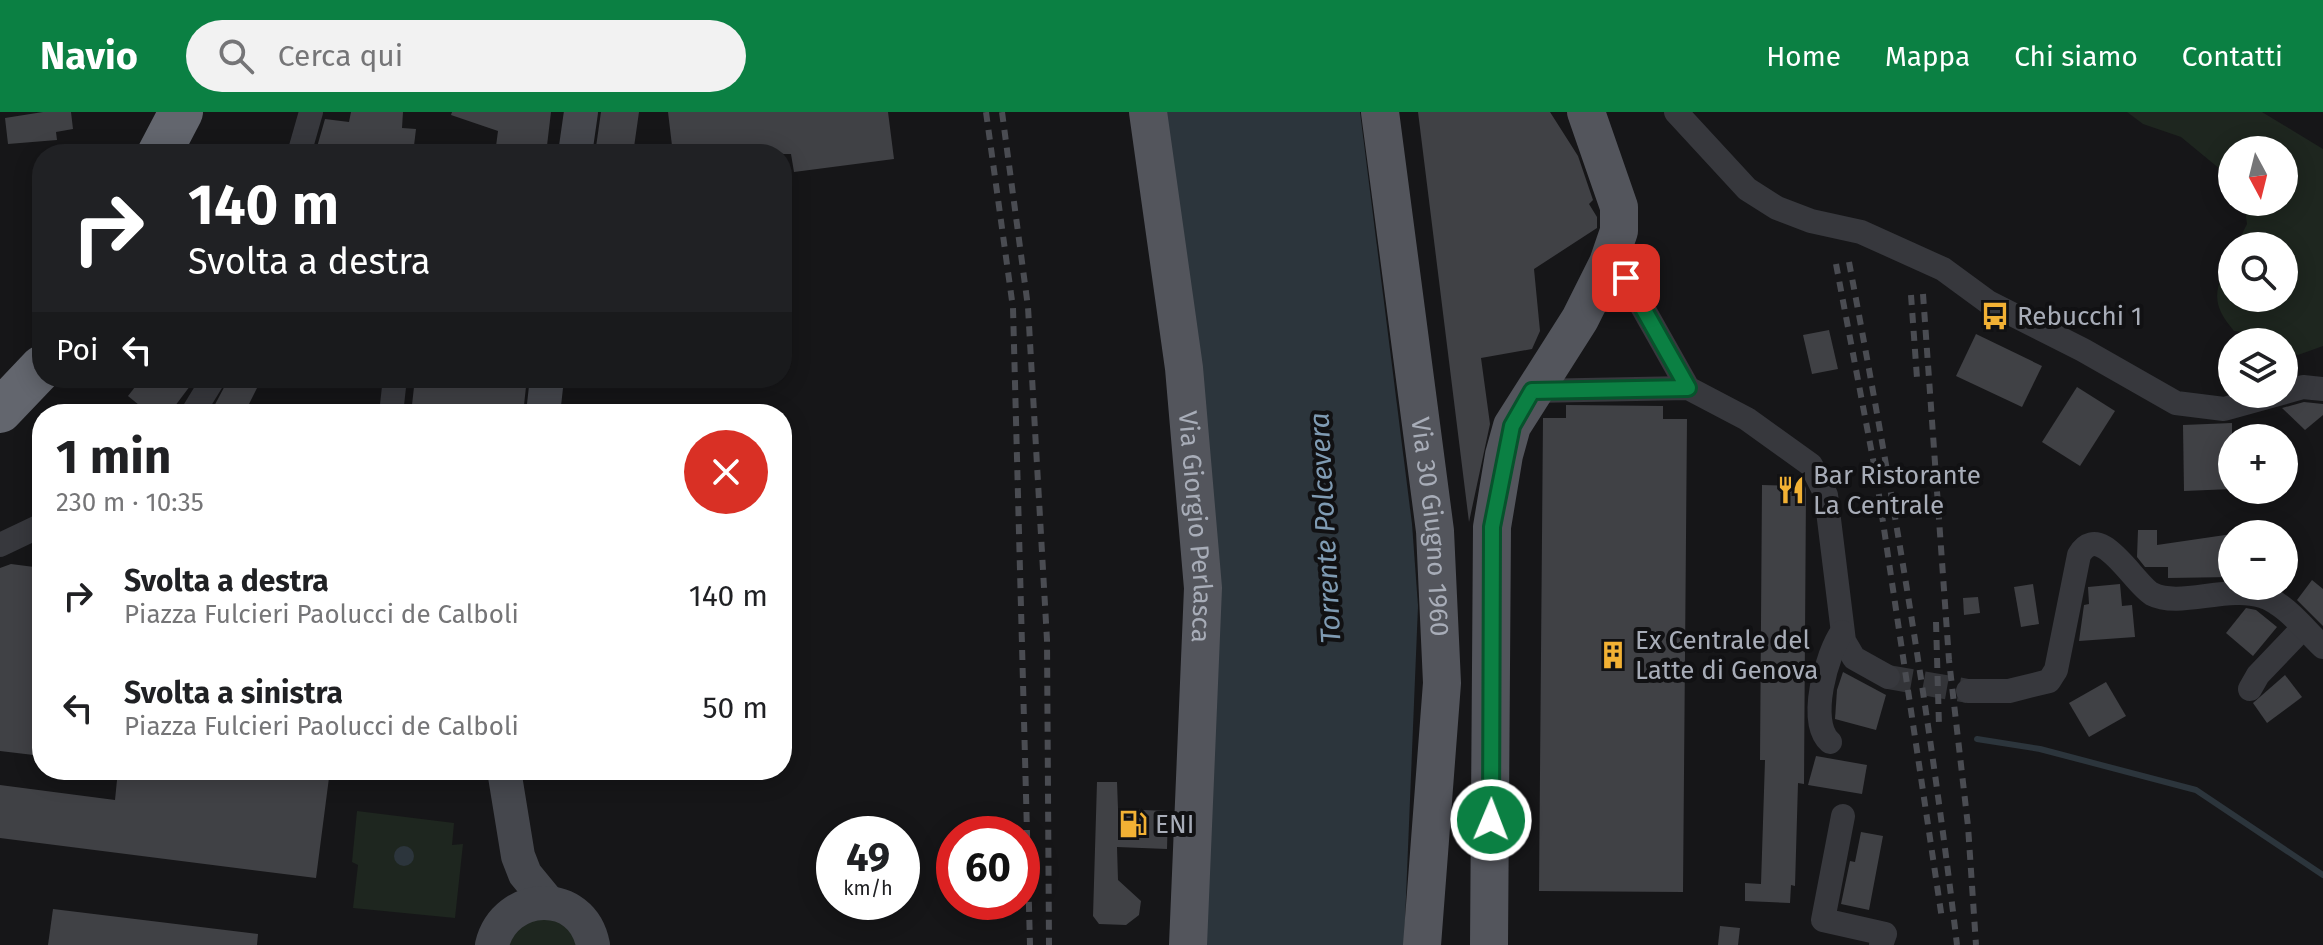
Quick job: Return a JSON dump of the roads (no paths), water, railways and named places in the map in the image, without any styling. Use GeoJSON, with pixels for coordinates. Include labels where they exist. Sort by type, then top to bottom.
{"type":"FeatureCollection","features":[{"type":"Feature","properties":{"kind":"highway"},"geometry":{"type":"LineString","coordinates":[[164,144],[181,112]]}},
{"type":"Feature","properties":{"kind":"highway"},"geometry":{"type":"LineString","coordinates":[[0,411],[32,377]]}},
{"type":"Feature","properties":{"kind":"main road"},"geometry":{"type":"LineString","coordinates":[[576,144],[581,112]]}},
{"type":"Feature","properties":{"kind":"main road","name":"Via Giorgio Perlasca"},"geometry":{"type":"LineString","coordinates":[[1148,112],[1184,368],[1203,588],[1188,945]]}},
{"type":"Feature","properties":{"kind":"main road","name":"Via 30 Giugno 1960"},"geometry":{"type":"LineString","coordinates":[[1380,112],[1435,531],[1442,683],[1422,945]]}},
{"type":"Feature","properties":{"kind":"main road"},"geometry":{"type":"LineString","coordinates":[[1489,945],[1492,527],[1512,426],[1569,337],[1608,263],[1619,231],[1619,207],[1586,112]]}},
{"type":"Feature","properties":{"kind":"main road"},"geometry":{"type":"LineString","coordinates":[[506,780],[518,856],[525,874],[548,902],[575,913],[585,924],[593,945]]}},
{"type":"Feature","properties":{"kind":"main road"},"geometry":{"type":"LineString","coordinates":[[508,915],[516,883],[518,856]]}},
{"type":"Feature","properties":{"kind":"main road"},"geometry":{"type":"LineString","coordinates":[[492,945],[495,932],[508,915],[520,907],[548,902]]}},
{"type":"Feature","properties":{"kind":"street"},"geometry":{"type":"LineString","coordinates":[[302,144],[311,112]]}},
{"type":"Feature","properties":{"kind":"street"},"geometry":{"type":"LineString","coordinates":[[1676,112],[1747,189],[1777,208],[1811,221],[1861,232],[1943,269],[1988,302],[2083,350],[2176,403],[2224,409],[2303,387],[2323,389]]}},
{"type":"Feature","properties":{"kind":"street"},"geometry":{"type":"LineString","coordinates":[[1608,263],[1626,278],[1688,388]]}},
{"type":"Feature","properties":{"kind":"street"},"geometry":{"type":"LineString","coordinates":[[1532,391],[1688,388],[1747,419],[1811,465],[1826,495],[1842,632],[1854,658],[1888,677]]}},
{"type":"Feature","properties":{"kind":"street"},"geometry":{"type":"LineString","coordinates":[[0,545],[32,530]]}},
{"type":"Feature","properties":{"kind":"street"},"geometry":{"type":"LineString","coordinates":[[1968,691],[2009,691],[2049,681],[2056,670],[2079,555],[2084,547],[2092,544],[2104,546],[2151,593],[2174,597],[2238,592],[2264,596],[2323,647]]}},
{"type":"Feature","properties":{"kind":"street"},"geometry":{"type":"LineString","coordinates":[[2250,689],[2258,675],[2303,628]]}},
{"type":"Feature","properties":{"kind":"street"},"geometry":{"type":"LineString","coordinates":[[1830,742],[1820,729],[1818,716],[1833,644],[1842,632]]}},
{"type":"Feature","properties":{"kind":"street"},"geometry":{"type":"LineString","coordinates":[[1843,816],[1823,920],[1885,934],[1881,945]]}},
{"type":"Feature","properties":{"kind":"water","name":"Torrente Polcevera"},"geometry":{"type":"Polygon","coordinates":[[[1163,112],[1360,112],[1412,524],[1418,606],[1404,945],[1201,945],[1163,112]]]}},
{"type":"Feature","properties":{"kind":"water"},"geometry":{"type":"Polygon","coordinates":[[[404,846],[411,849],[414,856],[411,863],[404,866],[397,863],[394,856],[397,849],[404,846]]]}},
{"type":"Feature","properties":{"kind":"waterway"},"geometry":{"type":"LineString","coordinates":[[1977,739],[2040,749],[2196,790],[2323,875]]}},
{"type":"Feature","properties":{"kind":"tunnel"},"geometry":{"type":"LineString","coordinates":[[1888,677],[1968,691]]}},
{"type":"Feature","properties":{"kind":"railway"},"geometry":{"type":"LineString","coordinates":[[986,112],[1013,308],[1030,945]]}},
{"type":"Feature","properties":{"kind":"railway"},"geometry":{"type":"LineString","coordinates":[[1002,112],[1028,307],[1047,640],[1049,945]]}},
{"type":"Feature","properties":{"kind":"railway"},"geometry":{"type":"LineString","coordinates":[[1849,262],[1909,602],[1957,945]]}},
{"type":"Feature","properties":{"kind":"railway"},"geometry":{"type":"LineString","coordinates":[[1836,264],[1876,475],[1942,919]]}},
{"type":"Feature","properties":{"kind":"railway"},"geometry":{"type":"LineString","coordinates":[[1923,294],[1949,660],[1968,826],[1976,945]]}},
{"type":"Feature","properties":{"kind":"railway"},"geometry":{"type":"LineString","coordinates":[[1911,295],[1917,378]]}},
{"type":"Feature","properties":{"kind":"railway"},"geometry":{"type":"LineString","coordinates":[[1936,622],[1939,726]]}},
{"type":"Feature","properties":{"kind":"place","name":"Rebucchi 1"},"geometry":{"type":"Point","coordinates":[1995,316]}},
{"type":"Feature","properties":{"kind":"place","name":"Bar Ristorante La Centrale"},"geometry":{"type":"Point","coordinates":[1791,490]}},
{"type":"Feature","properties":{"kind":"place","name":"Ex Centrale del Latte di Genova"},"geometry":{"type":"Point","coordinates":[1613,655]}},
{"type":"Feature","properties":{"kind":"place","name":"ENI"},"geometry":{"type":"Point","coordinates":[1133,824]}}]}
